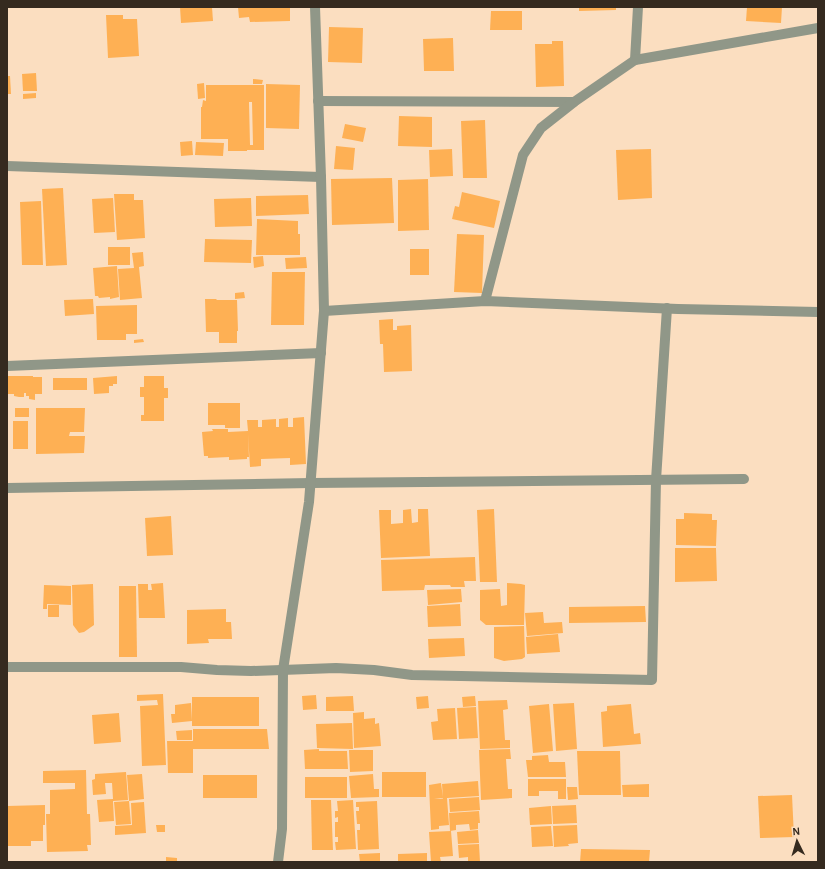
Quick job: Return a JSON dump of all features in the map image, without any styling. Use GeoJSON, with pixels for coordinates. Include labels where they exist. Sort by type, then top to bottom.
{"type":"FeatureCollection","features":[{"type":"Feature","properties":{"kind":"street"},"geometry":{"type":"LineString","coordinates":[[278,862],[282,830],[283,670],[309,502],[324,311],[315,7]]}},
{"type":"Feature","properties":{"kind":"street"},"geometry":{"type":"LineString","coordinates":[[635,60],[638,7]]}},
{"type":"Feature","properties":{"kind":"street"},"geometry":{"type":"LineString","coordinates":[[485,301],[523,155],[541,128],[574,102],[635,60],[818,28]]}},
{"type":"Feature","properties":{"kind":"street"},"geometry":{"type":"LineString","coordinates":[[318,101],[574,102]]}},
{"type":"Feature","properties":{"kind":"street"},"geometry":{"type":"LineString","coordinates":[[7,166],[321,177]]}},
{"type":"Feature","properties":{"kind":"street"},"geometry":{"type":"LineString","coordinates":[[324,311],[485,301],[818,312]]}},
{"type":"Feature","properties":{"kind":"street"},"geometry":{"type":"LineString","coordinates":[[7,667],[181,667],[251,672],[336,668],[374,670],[412,675],[652,680],[656,480],[667,308]]}},
{"type":"Feature","properties":{"kind":"street"},"geometry":{"type":"LineString","coordinates":[[7,366],[321,353]]}},
{"type":"Feature","properties":{"kind":"street"},"geometry":{"type":"LineString","coordinates":[[7,488],[311,483],[744,479]]}},
{"type":"Feature","properties":{"kind":"building"},"geometry":{"type":"Polygon","coordinates":[[[180,7],[212,7],[213,21],[181,23],[180,7]]]}},
{"type":"Feature","properties":{"kind":"building"},"geometry":{"type":"Polygon","coordinates":[[[238,7],[290,7],[290,21],[250,22],[249,17],[239,18],[238,7]]]}},
{"type":"Feature","properties":{"kind":"building"},"geometry":{"type":"Polygon","coordinates":[[[579,7],[616,7],[616,10],[579,11],[579,7]]]}},
{"type":"Feature","properties":{"kind":"building"},"geometry":{"type":"Polygon","coordinates":[[[747,7],[782,7],[781,23],[746,21],[747,7]]]}},
{"type":"Feature","properties":{"kind":"building"},"geometry":{"type":"Polygon","coordinates":[[[491,11],[522,11],[522,30],[490,30],[491,11]]]}},
{"type":"Feature","properties":{"kind":"building"},"geometry":{"type":"Polygon","coordinates":[[[106,15],[123,15],[123,19],[137,19],[139,56],[108,58],[106,15]]]}},
{"type":"Feature","properties":{"kind":"building"},"geometry":{"type":"Polygon","coordinates":[[[329,27],[363,28],[362,63],[328,62],[329,27]]]}},
{"type":"Feature","properties":{"kind":"building"},"geometry":{"type":"Polygon","coordinates":[[[453,38],[454,71],[424,71],[423,39],[453,38]]]}},
{"type":"Feature","properties":{"kind":"building"},"geometry":{"type":"Polygon","coordinates":[[[552,41],[563,41],[564,86],[536,87],[535,44],[552,44],[552,41]]]}},
{"type":"Feature","properties":{"kind":"building"},"geometry":{"type":"Polygon","coordinates":[[[36,73],[37,91],[23,91],[22,74],[36,73]]]}},
{"type":"Feature","properties":{"kind":"building"},"geometry":{"type":"Polygon","coordinates":[[[7,76],[10,76],[11,94],[7,94],[7,76]]]}},
{"type":"Feature","properties":{"kind":"building"},"geometry":{"type":"Polygon","coordinates":[[[253,79],[263,80],[262,84],[253,84],[253,79]]]}},
{"type":"Feature","properties":{"kind":"building"},"geometry":{"type":"Polygon","coordinates":[[[204,83],[205,98],[198,99],[197,84],[204,83]]]}},
{"type":"Feature","properties":{"kind":"building"},"geometry":{"type":"Polygon","coordinates":[[[266,84],[300,85],[299,129],[266,128],[266,84]]]}},
{"type":"Feature","properties":{"kind":"building"},"geometry":{"type":"Polygon","coordinates":[[[206,85],[264,85],[264,150],[228,151],[228,139],[201,139],[201,107],[203,100],[206,101],[206,85]],[[249,102],[250,145],[253,145],[252,102],[249,102]]]}},
{"type":"Feature","properties":{"kind":"building"},"geometry":{"type":"Polygon","coordinates":[[[36,93],[36,98],[23,99],[23,94],[36,93]]]}},
{"type":"Feature","properties":{"kind":"building"},"geometry":{"type":"Polygon","coordinates":[[[399,116],[432,117],[432,147],[398,146],[399,116]]]}},
{"type":"Feature","properties":{"kind":"building"},"geometry":{"type":"Polygon","coordinates":[[[485,120],[487,178],[463,178],[461,121],[485,120]]]}},
{"type":"Feature","properties":{"kind":"building"},"geometry":{"type":"Polygon","coordinates":[[[345,124],[366,128],[363,142],[342,138],[345,124]]]}},
{"type":"Feature","properties":{"kind":"building"},"geometry":{"type":"Polygon","coordinates":[[[192,141],[193,155],[181,156],[180,142],[192,141]]]}},
{"type":"Feature","properties":{"kind":"building"},"geometry":{"type":"Polygon","coordinates":[[[196,142],[224,143],[223,156],[195,155],[196,142]]]}},
{"type":"Feature","properties":{"kind":"building"},"geometry":{"type":"Polygon","coordinates":[[[336,146],[355,148],[353,170],[334,169],[336,146]]]}},
{"type":"Feature","properties":{"kind":"building"},"geometry":{"type":"Polygon","coordinates":[[[452,149],[453,176],[430,177],[429,150],[452,149]]]}},
{"type":"Feature","properties":{"kind":"building"},"geometry":{"type":"Polygon","coordinates":[[[651,149],[652,198],[618,200],[616,150],[651,149]]]}},
{"type":"Feature","properties":{"kind":"building"},"geometry":{"type":"Polygon","coordinates":[[[392,178],[394,223],[332,225],[331,179],[392,178]]]}},
{"type":"Feature","properties":{"kind":"building"},"geometry":{"type":"Polygon","coordinates":[[[428,179],[429,230],[398,231],[398,180],[428,179]]]}},
{"type":"Feature","properties":{"kind":"building"},"geometry":{"type":"Polygon","coordinates":[[[63,188],[67,265],[46,266],[42,189],[63,188]]]}},
{"type":"Feature","properties":{"kind":"building"},"geometry":{"type":"Polygon","coordinates":[[[462,192],[500,201],[494,228],[452,219],[455,206],[459,207],[462,192]]]}},
{"type":"Feature","properties":{"kind":"building"},"geometry":{"type":"Polygon","coordinates":[[[114,194],[134,194],[134,200],[143,200],[145,238],[117,240],[114,194]]]}},
{"type":"Feature","properties":{"kind":"building"},"geometry":{"type":"Polygon","coordinates":[[[308,195],[309,214],[256,216],[256,196],[308,195]]]}},
{"type":"Feature","properties":{"kind":"building"},"geometry":{"type":"Polygon","coordinates":[[[113,198],[115,232],[94,233],[92,199],[113,198]]]}},
{"type":"Feature","properties":{"kind":"building"},"geometry":{"type":"Polygon","coordinates":[[[251,198],[252,226],[215,227],[214,199],[251,198]]]}},
{"type":"Feature","properties":{"kind":"building"},"geometry":{"type":"Polygon","coordinates":[[[41,201],[43,265],[22,265],[20,202],[41,201]]]}},
{"type":"Feature","properties":{"kind":"building"},"geometry":{"type":"Polygon","coordinates":[[[257,219],[298,221],[298,234],[300,234],[300,255],[256,255],[257,219]]]}},
{"type":"Feature","properties":{"kind":"building"},"geometry":{"type":"Polygon","coordinates":[[[457,234],[484,235],[482,293],[454,292],[457,234]]]}},
{"type":"Feature","properties":{"kind":"building"},"geometry":{"type":"Polygon","coordinates":[[[205,239],[252,240],[251,263],[204,262],[205,239]]]}},
{"type":"Feature","properties":{"kind":"building"},"geometry":{"type":"Polygon","coordinates":[[[108,247],[130,247],[130,265],[108,265],[108,247]]]}},
{"type":"Feature","properties":{"kind":"building"},"geometry":{"type":"Polygon","coordinates":[[[410,249],[429,249],[429,275],[410,275],[410,249]]]}},
{"type":"Feature","properties":{"kind":"building"},"geometry":{"type":"Polygon","coordinates":[[[143,252],[144,266],[139,267],[142,298],[120,300],[118,269],[134,268],[132,253],[143,252]]]}},
{"type":"Feature","properties":{"kind":"building"},"geometry":{"type":"Polygon","coordinates":[[[263,256],[264,266],[254,268],[253,257],[263,256]]]}},
{"type":"Feature","properties":{"kind":"building"},"geometry":{"type":"Polygon","coordinates":[[[306,257],[307,268],[286,269],[285,258],[306,257]]]}},
{"type":"Feature","properties":{"kind":"building"},"geometry":{"type":"Polygon","coordinates":[[[117,266],[119,297],[110,299],[110,297],[99,298],[98,296],[95,296],[93,268],[117,266]]]}},
{"type":"Feature","properties":{"kind":"building"},"geometry":{"type":"Polygon","coordinates":[[[272,272],[305,272],[304,325],[271,325],[272,272]]]}},
{"type":"Feature","properties":{"kind":"building"},"geometry":{"type":"Polygon","coordinates":[[[244,292],[245,298],[235,299],[235,293],[244,292]]]}},
{"type":"Feature","properties":{"kind":"building"},"geometry":{"type":"Polygon","coordinates":[[[93,299],[94,314],[65,316],[64,300],[93,299]]]}},
{"type":"Feature","properties":{"kind":"building"},"geometry":{"type":"Polygon","coordinates":[[[205,299],[237,300],[237,343],[219,343],[219,332],[206,332],[205,299]]]}},
{"type":"Feature","properties":{"kind":"building"},"geometry":{"type":"Polygon","coordinates":[[[137,305],[137,334],[126,334],[126,340],[97,340],[96,306],[137,305]]]}},
{"type":"Feature","properties":{"kind":"building"},"geometry":{"type":"Polygon","coordinates":[[[393,319],[393,330],[397,330],[397,326],[411,325],[412,371],[384,372],[383,344],[380,344],[379,320],[393,319]]]}},
{"type":"Feature","properties":{"kind":"building"},"geometry":{"type":"Polygon","coordinates":[[[143,339],[144,342],[134,343],[134,340],[143,339]]]}},
{"type":"Feature","properties":{"kind":"building"},"geometry":{"type":"Polygon","coordinates":[[[7,376],[42,377],[42,394],[35,394],[35,400],[29,399],[29,396],[26,396],[26,393],[24,393],[24,397],[14,396],[14,394],[7,394],[7,376]]]}},
{"type":"Feature","properties":{"kind":"building"},"geometry":{"type":"Polygon","coordinates":[[[117,376],[117,384],[109,386],[109,393],[94,394],[93,378],[117,376]]]}},
{"type":"Feature","properties":{"kind":"building"},"geometry":{"type":"Polygon","coordinates":[[[144,376],[164,376],[164,388],[168,388],[168,398],[164,398],[164,421],[141,421],[141,415],[144,415],[144,397],[140,397],[140,387],[144,387],[144,376]]]}},
{"type":"Feature","properties":{"kind":"building"},"geometry":{"type":"Polygon","coordinates":[[[53,378],[87,378],[87,390],[53,390],[53,378]]]}},
{"type":"Feature","properties":{"kind":"building"},"geometry":{"type":"Polygon","coordinates":[[[208,403],[240,403],[240,428],[225,428],[225,425],[208,425],[208,403]]]}},
{"type":"Feature","properties":{"kind":"building"},"geometry":{"type":"Polygon","coordinates":[[[15,408],[29,408],[29,417],[15,417],[15,408]]]}},
{"type":"Feature","properties":{"kind":"building"},"geometry":{"type":"Polygon","coordinates":[[[36,408],[85,408],[84,432],[70,432],[69,436],[85,436],[84,453],[36,454],[36,408]]]}},
{"type":"Feature","properties":{"kind":"building"},"geometry":{"type":"Polygon","coordinates":[[[304,417],[306,464],[290,465],[290,458],[261,459],[261,466],[250,467],[248,434],[249,457],[247,457],[247,459],[229,460],[229,457],[208,458],[208,456],[204,456],[202,432],[213,431],[212,429],[228,429],[228,432],[248,431],[247,420],[258,420],[258,427],[262,427],[262,420],[276,419],[276,427],[279,427],[279,419],[288,418],[288,427],[293,427],[293,418],[304,417]]]}},
{"type":"Feature","properties":{"kind":"building"},"geometry":{"type":"Polygon","coordinates":[[[13,421],[28,421],[28,449],[13,449],[13,421]]]}},
{"type":"Feature","properties":{"kind":"building"},"geometry":{"type":"Polygon","coordinates":[[[411,509],[412,523],[418,522],[418,509],[428,509],[430,556],[381,558],[379,510],[391,510],[391,524],[403,523],[403,510],[411,509]]]}},
{"type":"Feature","properties":{"kind":"building"},"geometry":{"type":"Polygon","coordinates":[[[494,509],[497,582],[480,582],[477,510],[494,509]]]}},
{"type":"Feature","properties":{"kind":"building"},"geometry":{"type":"Polygon","coordinates":[[[684,513],[712,514],[712,520],[717,520],[716,546],[676,545],[676,519],[684,519],[684,513]]]}},
{"type":"Feature","properties":{"kind":"building"},"geometry":{"type":"Polygon","coordinates":[[[171,516],[173,555],[147,556],[145,518],[171,516]]]}},
{"type":"Feature","properties":{"kind":"building"},"geometry":{"type":"Polygon","coordinates":[[[675,548],[716,548],[717,581],[675,582],[675,548]]]}},
{"type":"Feature","properties":{"kind":"building"},"geometry":{"type":"Polygon","coordinates":[[[475,557],[476,581],[464,581],[465,587],[451,587],[450,585],[425,585],[424,590],[382,591],[381,560],[475,557]]]}},
{"type":"Feature","properties":{"kind":"building"},"geometry":{"type":"Polygon","coordinates":[[[163,583],[165,618],[139,618],[138,584],[148,584],[148,590],[152,590],[151,584],[163,583]]]}},
{"type":"Feature","properties":{"kind":"building"},"geometry":{"type":"Polygon","coordinates":[[[507,583],[525,585],[524,625],[486,625],[480,620],[480,590],[500,589],[501,606],[507,605],[507,583]]]}},
{"type":"Feature","properties":{"kind":"building"},"geometry":{"type":"Polygon","coordinates":[[[93,584],[94,625],[84,632],[79,633],[73,625],[72,585],[93,584]]]}},
{"type":"Feature","properties":{"kind":"building"},"geometry":{"type":"Polygon","coordinates":[[[44,585],[71,586],[71,605],[47,604],[47,609],[43,609],[44,585]]]}},
{"type":"Feature","properties":{"kind":"building"},"geometry":{"type":"Polygon","coordinates":[[[119,586],[136,586],[137,657],[119,657],[119,586]]]}},
{"type":"Feature","properties":{"kind":"building"},"geometry":{"type":"Polygon","coordinates":[[[461,589],[462,602],[428,605],[427,590],[461,589]]]}},
{"type":"Feature","properties":{"kind":"building"},"geometry":{"type":"Polygon","coordinates":[[[460,604],[461,626],[428,627],[427,606],[460,604]]]}},
{"type":"Feature","properties":{"kind":"building"},"geometry":{"type":"Polygon","coordinates":[[[48,605],[59,605],[59,617],[48,617],[48,605]]]}},
{"type":"Feature","properties":{"kind":"building"},"geometry":{"type":"Polygon","coordinates":[[[645,606],[646,622],[569,623],[569,607],[645,606]]]}},
{"type":"Feature","properties":{"kind":"building"},"geometry":{"type":"Polygon","coordinates":[[[226,609],[226,622],[231,622],[232,639],[208,639],[209,643],[187,644],[187,610],[226,609]]]}},
{"type":"Feature","properties":{"kind":"building"},"geometry":{"type":"Polygon","coordinates":[[[543,612],[544,623],[562,622],[563,633],[527,636],[525,613],[543,612]]]}},
{"type":"Feature","properties":{"kind":"building"},"geometry":{"type":"Polygon","coordinates":[[[524,626],[525,657],[522,659],[504,661],[494,658],[494,627],[524,626]]]}},
{"type":"Feature","properties":{"kind":"building"},"geometry":{"type":"Polygon","coordinates":[[[558,634],[560,652],[527,654],[526,637],[558,634]]]}},
{"type":"Feature","properties":{"kind":"building"},"geometry":{"type":"Polygon","coordinates":[[[464,638],[465,656],[429,658],[428,639],[464,638]]]}},
{"type":"Feature","properties":{"kind":"building"},"geometry":{"type":"Polygon","coordinates":[[[163,694],[166,765],[142,766],[140,706],[158,705],[157,700],[137,701],[137,695],[163,694]]]}},
{"type":"Feature","properties":{"kind":"building"},"geometry":{"type":"Polygon","coordinates":[[[316,695],[317,709],[303,710],[302,696],[316,695]]]}},
{"type":"Feature","properties":{"kind":"building"},"geometry":{"type":"Polygon","coordinates":[[[353,696],[354,711],[326,711],[326,697],[353,696]]]}},
{"type":"Feature","properties":{"kind":"building"},"geometry":{"type":"Polygon","coordinates":[[[428,696],[429,708],[417,709],[416,697],[428,696]]]}},
{"type":"Feature","properties":{"kind":"building"},"geometry":{"type":"Polygon","coordinates":[[[475,696],[476,706],[463,707],[462,697],[475,696]]]}},
{"type":"Feature","properties":{"kind":"building"},"geometry":{"type":"Polygon","coordinates":[[[192,697],[259,697],[259,726],[192,726],[192,697]]]}},
{"type":"Feature","properties":{"kind":"building"},"geometry":{"type":"Polygon","coordinates":[[[507,700],[508,709],[503,710],[505,740],[510,740],[510,748],[480,749],[478,701],[507,700]]]}},
{"type":"Feature","properties":{"kind":"building"},"geometry":{"type":"Polygon","coordinates":[[[191,703],[192,721],[172,723],[171,714],[175,714],[175,705],[191,703]]]}},
{"type":"Feature","properties":{"kind":"building"},"geometry":{"type":"Polygon","coordinates":[[[574,703],[577,749],[556,751],[553,704],[574,703]]]}},
{"type":"Feature","properties":{"kind":"building"},"geometry":{"type":"Polygon","coordinates":[[[549,704],[553,751],[533,753],[529,706],[549,704]]]}},
{"type":"Feature","properties":{"kind":"building"},"geometry":{"type":"Polygon","coordinates":[[[631,704],[634,734],[640,733],[641,744],[603,747],[601,712],[607,711],[607,706],[631,704]]]}},
{"type":"Feature","properties":{"kind":"building"},"geometry":{"type":"Polygon","coordinates":[[[476,707],[478,738],[459,739],[457,708],[476,707]]]}},
{"type":"Feature","properties":{"kind":"building"},"geometry":{"type":"Polygon","coordinates":[[[455,708],[457,739],[433,740],[431,722],[438,721],[437,709],[455,708]]]}},
{"type":"Feature","properties":{"kind":"building"},"geometry":{"type":"Polygon","coordinates":[[[364,712],[364,719],[375,718],[375,724],[379,723],[381,746],[354,748],[353,713],[364,712]]]}},
{"type":"Feature","properties":{"kind":"building"},"geometry":{"type":"Polygon","coordinates":[[[119,713],[121,742],[94,744],[92,715],[119,713]]]}},
{"type":"Feature","properties":{"kind":"building"},"geometry":{"type":"Polygon","coordinates":[[[352,723],[353,749],[317,748],[316,724],[352,723]]]}},
{"type":"Feature","properties":{"kind":"building"},"geometry":{"type":"Polygon","coordinates":[[[193,729],[267,729],[269,749],[193,749],[193,773],[168,773],[167,741],[193,741],[193,729]]]}},
{"type":"Feature","properties":{"kind":"building"},"geometry":{"type":"Polygon","coordinates":[[[192,730],[192,740],[177,740],[176,731],[192,730]]]}},
{"type":"Feature","properties":{"kind":"building"},"geometry":{"type":"Polygon","coordinates":[[[319,749],[319,751],[347,751],[348,769],[305,769],[304,750],[319,749]]]}},
{"type":"Feature","properties":{"kind":"building"},"geometry":{"type":"Polygon","coordinates":[[[510,749],[511,759],[506,759],[508,789],[512,789],[512,798],[481,800],[479,750],[510,749]]]}},
{"type":"Feature","properties":{"kind":"building"},"geometry":{"type":"Polygon","coordinates":[[[349,750],[373,750],[373,771],[350,772],[349,750]]]}},
{"type":"Feature","properties":{"kind":"building"},"geometry":{"type":"Polygon","coordinates":[[[577,751],[620,751],[621,795],[579,795],[577,751]]]}},
{"type":"Feature","properties":{"kind":"building"},"geometry":{"type":"Polygon","coordinates":[[[548,755],[549,762],[565,762],[566,777],[528,777],[526,760],[532,760],[532,756],[548,755]]]}},
{"type":"Feature","properties":{"kind":"building"},"geometry":{"type":"Polygon","coordinates":[[[86,770],[87,814],[90,814],[91,845],[87,845],[88,851],[47,852],[46,814],[50,814],[50,790],[75,789],[75,783],[43,783],[43,771],[86,770]]]}},
{"type":"Feature","properties":{"kind":"building"},"geometry":{"type":"Polygon","coordinates":[[[126,772],[128,800],[113,801],[114,821],[99,822],[97,800],[113,799],[112,783],[105,783],[106,794],[93,795],[92,780],[95,779],[95,774],[126,772]]]}},
{"type":"Feature","properties":{"kind":"building"},"geometry":{"type":"Polygon","coordinates":[[[382,772],[426,772],[426,797],[382,797],[382,772]]]}},
{"type":"Feature","properties":{"kind":"building"},"geometry":{"type":"Polygon","coordinates":[[[142,774],[144,799],[129,801],[127,775],[142,774]]]}},
{"type":"Feature","properties":{"kind":"building"},"geometry":{"type":"Polygon","coordinates":[[[373,774],[374,789],[379,789],[379,797],[351,798],[349,776],[373,774]]]}},
{"type":"Feature","properties":{"kind":"building"},"geometry":{"type":"Polygon","coordinates":[[[203,775],[257,775],[257,798],[203,798],[203,775]]]}},
{"type":"Feature","properties":{"kind":"building"},"geometry":{"type":"Polygon","coordinates":[[[305,777],[347,777],[347,798],[305,798],[305,777]]]}},
{"type":"Feature","properties":{"kind":"building"},"geometry":{"type":"Polygon","coordinates":[[[528,779],[566,779],[566,799],[558,799],[558,791],[539,791],[539,796],[528,796],[528,779]]]}},
{"type":"Feature","properties":{"kind":"building"},"geometry":{"type":"Polygon","coordinates":[[[478,781],[479,796],[447,798],[449,825],[439,826],[439,829],[431,830],[429,785],[441,783],[443,797],[442,784],[478,781]]]}},
{"type":"Feature","properties":{"kind":"building"},"geometry":{"type":"Polygon","coordinates":[[[649,784],[649,797],[623,797],[622,785],[649,784]]]}},
{"type":"Feature","properties":{"kind":"building"},"geometry":{"type":"Polygon","coordinates":[[[567,787],[577,787],[578,799],[568,800],[567,787]]]}},
{"type":"Feature","properties":{"kind":"building"},"geometry":{"type":"Polygon","coordinates":[[[792,795],[794,837],[760,838],[758,796],[792,795]]]}},
{"type":"Feature","properties":{"kind":"building"},"geometry":{"type":"Polygon","coordinates":[[[479,797],[480,810],[450,812],[449,799],[479,797]]]}},
{"type":"Feature","properties":{"kind":"building"},"geometry":{"type":"Polygon","coordinates":[[[311,800],[331,800],[333,850],[312,850],[311,800]]]}},
{"type":"Feature","properties":{"kind":"building"},"geometry":{"type":"Polygon","coordinates":[[[353,800],[356,849],[336,850],[335,842],[338,842],[338,837],[335,837],[335,822],[338,822],[338,817],[335,818],[335,811],[338,811],[337,801],[353,800]]]}},
{"type":"Feature","properties":{"kind":"building"},"geometry":{"type":"Polygon","coordinates":[[[129,801],[131,824],[116,825],[114,802],[129,801]]]}},
{"type":"Feature","properties":{"kind":"building"},"geometry":{"type":"Polygon","coordinates":[[[377,801],[379,849],[358,850],[357,830],[360,830],[360,824],[357,824],[356,811],[359,811],[359,807],[356,807],[356,802],[377,801]]]}},
{"type":"Feature","properties":{"kind":"building"},"geometry":{"type":"Polygon","coordinates":[[[144,802],[146,833],[115,835],[115,826],[132,825],[131,803],[144,802]]]}},
{"type":"Feature","properties":{"kind":"building"},"geometry":{"type":"Polygon","coordinates":[[[45,805],[43,841],[31,841],[31,846],[7,846],[7,806],[45,805]]]}},
{"type":"Feature","properties":{"kind":"building"},"geometry":{"type":"Polygon","coordinates":[[[576,805],[577,823],[553,824],[552,806],[576,805]]]}},
{"type":"Feature","properties":{"kind":"building"},"geometry":{"type":"Polygon","coordinates":[[[551,806],[552,824],[530,825],[529,808],[551,806]]]}},
{"type":"Feature","properties":{"kind":"building"},"geometry":{"type":"Polygon","coordinates":[[[479,811],[480,823],[478,823],[478,829],[470,830],[469,824],[456,825],[456,830],[450,831],[449,813],[479,811]]]}},
{"type":"Feature","properties":{"kind":"building"},"geometry":{"type":"Polygon","coordinates":[[[156,825],[165,825],[165,832],[157,832],[156,825]]]}},
{"type":"Feature","properties":{"kind":"building"},"geometry":{"type":"Polygon","coordinates":[[[577,825],[578,843],[568,844],[569,846],[554,847],[553,826],[577,825]]]}},
{"type":"Feature","properties":{"kind":"building"},"geometry":{"type":"Polygon","coordinates":[[[551,826],[553,846],[532,847],[531,827],[551,826]]]}},
{"type":"Feature","properties":{"kind":"building"},"geometry":{"type":"Polygon","coordinates":[[[478,830],[479,843],[458,844],[457,832],[478,830]]]}},
{"type":"Feature","properties":{"kind":"building"},"geometry":{"type":"Polygon","coordinates":[[[451,831],[453,856],[440,857],[441,862],[431,862],[429,832],[451,831]]]}},
{"type":"Feature","properties":{"kind":"building"},"geometry":{"type":"Polygon","coordinates":[[[479,844],[480,862],[468,862],[468,857],[459,858],[458,845],[479,844]]]}},
{"type":"Feature","properties":{"kind":"building"},"geometry":{"type":"Polygon","coordinates":[[[581,849],[650,850],[649,862],[580,862],[581,849]]]}},
{"type":"Feature","properties":{"kind":"building"},"geometry":{"type":"Polygon","coordinates":[[[380,853],[380,862],[360,862],[359,854],[380,853]]]}},
{"type":"Feature","properties":{"kind":"building"},"geometry":{"type":"Polygon","coordinates":[[[427,853],[427,862],[398,862],[398,854],[427,853]]]}},
{"type":"Feature","properties":{"kind":"building"},"geometry":{"type":"Polygon","coordinates":[[[166,857],[177,858],[177,862],[166,862],[166,857]]]}}]}
